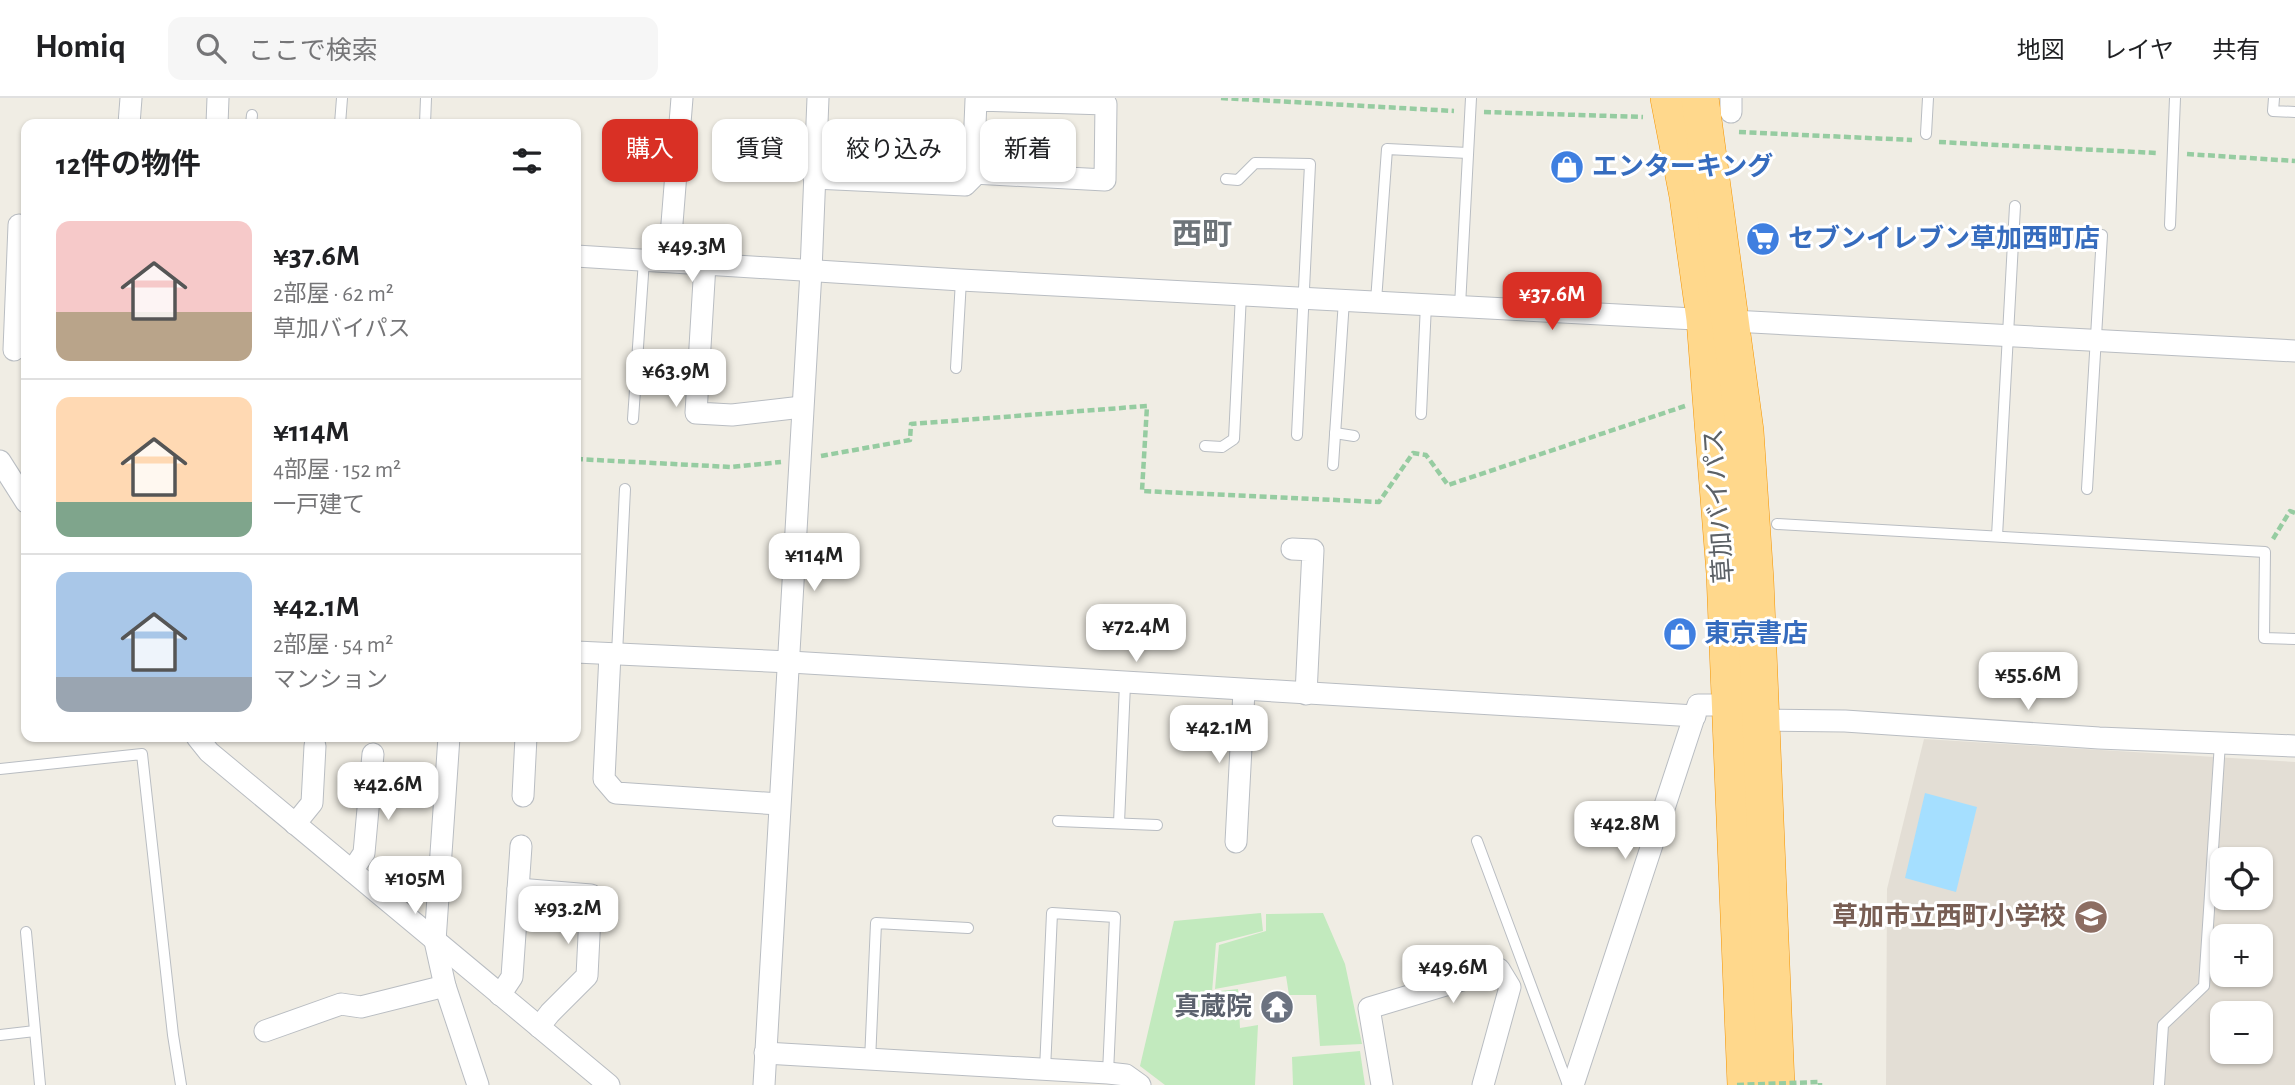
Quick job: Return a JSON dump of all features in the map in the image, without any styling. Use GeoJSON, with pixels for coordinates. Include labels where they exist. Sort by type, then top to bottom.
{"type":"FeatureCollection","features":[{"type":"Feature","properties":{"kind":"highway","name":"草加バイパス"},"geometry":{"type":"LineString","coordinates":[[1721,103],[1718,319],[1725,573],[1745,712],[1776,1085]]}},
{"type":"Feature","properties":{"kind":"highway","name":"草加バイパス"},"geometry":{"type":"LineString","coordinates":[[1662,108],[1688,196],[1718,319]]}},
{"type":"Feature","properties":{"kind":"highway","name":"草加バイパス"},"geometry":{"type":"LineString","coordinates":[[1745,712],[1746,1085]]}},
{"type":"Feature","properties":{"kind":"street"},"geometry":{"type":"LineString","coordinates":[[129,119],[131,98]]}},
{"type":"Feature","properties":{"kind":"street"},"geometry":{"type":"LineString","coordinates":[[217,119],[218,98]]}},
{"type":"Feature","properties":{"kind":"street"},"geometry":{"type":"LineString","coordinates":[[669,261],[682,98]]}},
{"type":"Feature","properties":{"kind":"street"},"geometry":{"type":"LineString","coordinates":[[764,1085],[779,804],[790,662],[818,98]]}},
{"type":"Feature","properties":{"kind":"street"},"geometry":{"type":"LineString","coordinates":[[814,178],[965,185],[973,177],[973,173],[976,100],[1052,100],[1106,104],[1105,180],[973,173]]}},
{"type":"Feature","properties":{"kind":"street"},"geometry":{"type":"LineString","coordinates":[[14,350],[15,225]]}},
{"type":"Feature","properties":{"kind":"street"},"geometry":{"type":"LineString","coordinates":[[581,256],[961,280],[2295,351]]}},
{"type":"Feature","properties":{"kind":"street"},"geometry":{"type":"LineString","coordinates":[[705,264],[696,413],[732,415],[802,407]]}},
{"type":"Feature","properties":{"kind":"street"},"geometry":{"type":"LineString","coordinates":[[0,461],[21,494]]}},
{"type":"Feature","properties":{"kind":"street"},"geometry":{"type":"LineString","coordinates":[[1292,549],[1313,550],[1306,694]]}},
{"type":"Feature","properties":{"kind":"street"},"geometry":{"type":"LineString","coordinates":[[581,652],[790,662],[1695,716]]}},
{"type":"Feature","properties":{"kind":"street"},"geometry":{"type":"LineString","coordinates":[[613,654],[604,779],[616,793],[779,804]]}},
{"type":"Feature","properties":{"kind":"street"},"geometry":{"type":"LineString","coordinates":[[1236,842],[1244,691]]}},
{"type":"Feature","properties":{"kind":"street"},"geometry":{"type":"LineString","coordinates":[[1570,1085],[1698,705],[1845,721],[2099,738],[2295,746]]}},
{"type":"Feature","properties":{"kind":"street"},"geometry":{"type":"LineString","coordinates":[[201,742],[209,752],[609,1085]]}},
{"type":"Feature","properties":{"kind":"street"},"geometry":{"type":"LineString","coordinates":[[449,742],[435,941],[445,986],[475,1084]]}},
{"type":"Feature","properties":{"kind":"street"},"geometry":{"type":"LineString","coordinates":[[523,796],[526,742]]}},
{"type":"Feature","properties":{"kind":"street"},"geometry":{"type":"LineString","coordinates":[[295,824],[312,803],[315,746]]}},
{"type":"Feature","properties":{"kind":"street"},"geometry":{"type":"LineString","coordinates":[[352,872],[364,853],[373,754]]}},
{"type":"Feature","properties":{"kind":"street"},"geometry":{"type":"LineString","coordinates":[[500,995],[512,977],[521,846]]}},
{"type":"Feature","properties":{"kind":"street"},"geometry":{"type":"LineString","coordinates":[[518,889],[591,895],[587,976],[539,1027]]}},
{"type":"Feature","properties":{"kind":"street"},"geometry":{"type":"LineString","coordinates":[[1382,1085],[1369,1008],[1499,969],[1510,987],[1483,1085]]}},
{"type":"Feature","properties":{"kind":"street"},"geometry":{"type":"LineString","coordinates":[[265,1031],[341,1004],[361,1007],[445,986]]}},
{"type":"Feature","properties":{"kind":"street"},"geometry":{"type":"LineString","coordinates":[[765,1053],[1045,1070],[1074,1078],[1108,1073],[1126,1075],[1140,1085]]}},
{"type":"Feature","properties":{"kind":"lane"},"geometry":{"type":"LineString","coordinates":[[340,119],[342,98]]}},
{"type":"Feature","properties":{"kind":"lane"},"geometry":{"type":"LineString","coordinates":[[425,119],[426,98]]}},
{"type":"Feature","properties":{"kind":"lane"},"geometry":{"type":"LineString","coordinates":[[1460,306],[1471,98]]}},
{"type":"Feature","properties":{"kind":"lane"},"geometry":{"type":"LineString","coordinates":[[1925,138],[1928,98]]}},
{"type":"Feature","properties":{"kind":"lane"},"geometry":{"type":"LineString","coordinates":[[2170,225],[2175,98]]}},
{"type":"Feature","properties":{"kind":"lane"},"geometry":{"type":"LineString","coordinates":[[2274,98],[2273,111],[2295,112]]}},
{"type":"Feature","properties":{"kind":"lane"},"geometry":{"type":"LineString","coordinates":[[1376,301],[1387,149],[1468,153]]}},
{"type":"Feature","properties":{"kind":"lane"},"geometry":{"type":"LineString","coordinates":[[1226,179],[1238,180],[1255,163],[1310,164],[1297,435]]}},
{"type":"Feature","properties":{"kind":"lane"},"geometry":{"type":"LineString","coordinates":[[1997,536],[2015,206]]}},
{"type":"Feature","properties":{"kind":"lane"},"geometry":{"type":"LineString","coordinates":[[2087,489],[2102,235]]}},
{"type":"Feature","properties":{"kind":"lane"},"geometry":{"type":"LineString","coordinates":[[633,419],[644,260]]}},
{"type":"Feature","properties":{"kind":"lane"},"geometry":{"type":"LineString","coordinates":[[956,368],[961,280]]}},
{"type":"Feature","properties":{"kind":"lane"},"geometry":{"type":"LineString","coordinates":[[1205,446],[1222,447],[1234,439],[1241,294]]}},
{"type":"Feature","properties":{"kind":"lane"},"geometry":{"type":"LineString","coordinates":[[1333,465],[1344,300]]}},
{"type":"Feature","properties":{"kind":"lane"},"geometry":{"type":"LineString","coordinates":[[1421,414],[1426,304]]}},
{"type":"Feature","properties":{"kind":"lane"},"geometry":{"type":"LineString","coordinates":[[1335,433],[1354,436]]}},
{"type":"Feature","properties":{"kind":"lane"},"geometry":{"type":"LineString","coordinates":[[613,654],[625,489]]}},
{"type":"Feature","properties":{"kind":"lane"},"geometry":{"type":"LineString","coordinates":[[1777,524],[2265,552],[2264,638],[2295,639]]}},
{"type":"Feature","properties":{"kind":"lane"},"geometry":{"type":"LineString","coordinates":[[1119,823],[1125,684]]}},
{"type":"Feature","properties":{"kind":"lane"},"geometry":{"type":"LineString","coordinates":[[2159,1085],[2163,1025],[2204,986],[2220,743]]}},
{"type":"Feature","properties":{"kind":"lane"},"geometry":{"type":"LineString","coordinates":[[0,769],[142,754],[181,1085]]}},
{"type":"Feature","properties":{"kind":"lane"},"geometry":{"type":"LineString","coordinates":[[1058,821],[1157,824]]}},
{"type":"Feature","properties":{"kind":"lane"},"geometry":{"type":"LineString","coordinates":[[1477,841],[1570,1085]]}},
{"type":"Feature","properties":{"kind":"lane"},"geometry":{"type":"LineString","coordinates":[[1045,1070],[1052,913],[1115,917],[1108,1073]]}},
{"type":"Feature","properties":{"kind":"lane"},"geometry":{"type":"LineString","coordinates":[[870,1060],[876,923],[968,928]]}},
{"type":"Feature","properties":{"kind":"lane"},"geometry":{"type":"LineString","coordinates":[[26,932],[40,1085]]}},
{"type":"Feature","properties":{"kind":"lane"},"geometry":{"type":"LineString","coordinates":[[0,1035],[35,1031]]}},
{"type":"Feature","properties":{"kind":"path"},"geometry":{"type":"LineString","coordinates":[[1221,98],[1471,112],[1662,108]]}},
{"type":"Feature","properties":{"kind":"path"},"geometry":{"type":"LineString","coordinates":[[1721,103],[1730,131],[1925,138]]}},
{"type":"Feature","properties":{"kind":"path"},"geometry":{"type":"LineString","coordinates":[[1937,142],[2295,161]]}},
{"type":"Feature","properties":{"kind":"path"},"geometry":{"type":"LineString","coordinates":[[581,459],[731,467],[800,460],[910,440],[911,424],[1147,406],[1142,491],[1379,502],[1413,453],[1426,456],[1448,485],[1691,405]]}},
{"type":"Feature","properties":{"kind":"path"},"geometry":{"type":"LineString","coordinates":[[2265,552],[2290,511],[2295,513]]}},
{"type":"Feature","properties":{"kind":"path"},"geometry":{"type":"LineString","coordinates":[[1737,1085],[1820,1082],[1820,1085]]}},
{"type":"Feature","properties":{"kind":"shaded area","name":"草加市立西町小学校"},"geometry":{"type":"Polygon","coordinates":[[[1924,739],[2295,762],[2295,1085],[1886,1085],[1887,889],[1924,739]]]}},
{"type":"Feature","properties":{"kind":"green space"},"geometry":{"type":"Polygon","coordinates":[[[1261,913],[1263,931],[1216,943],[1212,992],[1238,989],[1240,1028],[1258,1025],[1255,1085],[1165,1085],[1140,1066],[1174,921],[1261,913]]]}},
{"type":"Feature","properties":{"kind":"green space"},"geometry":{"type":"Polygon","coordinates":[[[1323,913],[1345,964],[1362,1044],[1320,1046],[1316,995],[1289,995],[1286,976],[1215,989],[1219,945],[1266,931],[1266,914],[1323,913]]]}},
{"type":"Feature","properties":{"kind":"green space"},"geometry":{"type":"Polygon","coordinates":[[[1360,1051],[1365,1085],[1293,1085],[1292,1057],[1360,1051]]]}},
{"type":"Feature","properties":{"kind":"water"},"geometry":{"type":"Polygon","coordinates":[[[1925,793],[1977,807],[1956,892],[1905,878],[1925,793]]]}},
{"type":"Feature","properties":{"kind":"place","name":"エンターキング"},"geometry":{"type":"Point","coordinates":[1567,167]}},
{"type":"Feature","properties":{"kind":"place","name":"セブンイレブン草加西町店"},"geometry":{"type":"Point","coordinates":[1763,239]}},
{"type":"Feature","properties":{"kind":"place","name":"東京書店"},"geometry":{"type":"Point","coordinates":[1680,634]}},
{"type":"Feature","properties":{"kind":"place","name":"草加市立西町小学校"},"geometry":{"type":"Point","coordinates":[2091,917]}},
{"type":"Feature","properties":{"kind":"place","name":"真蔵院"},"geometry":{"type":"Point","coordinates":[1277,1007]}},
{"type":"Feature","properties":{"kind":"district","name":"西町"},"geometry":{"type":"Point","coordinates":[1202,235]}}]}
